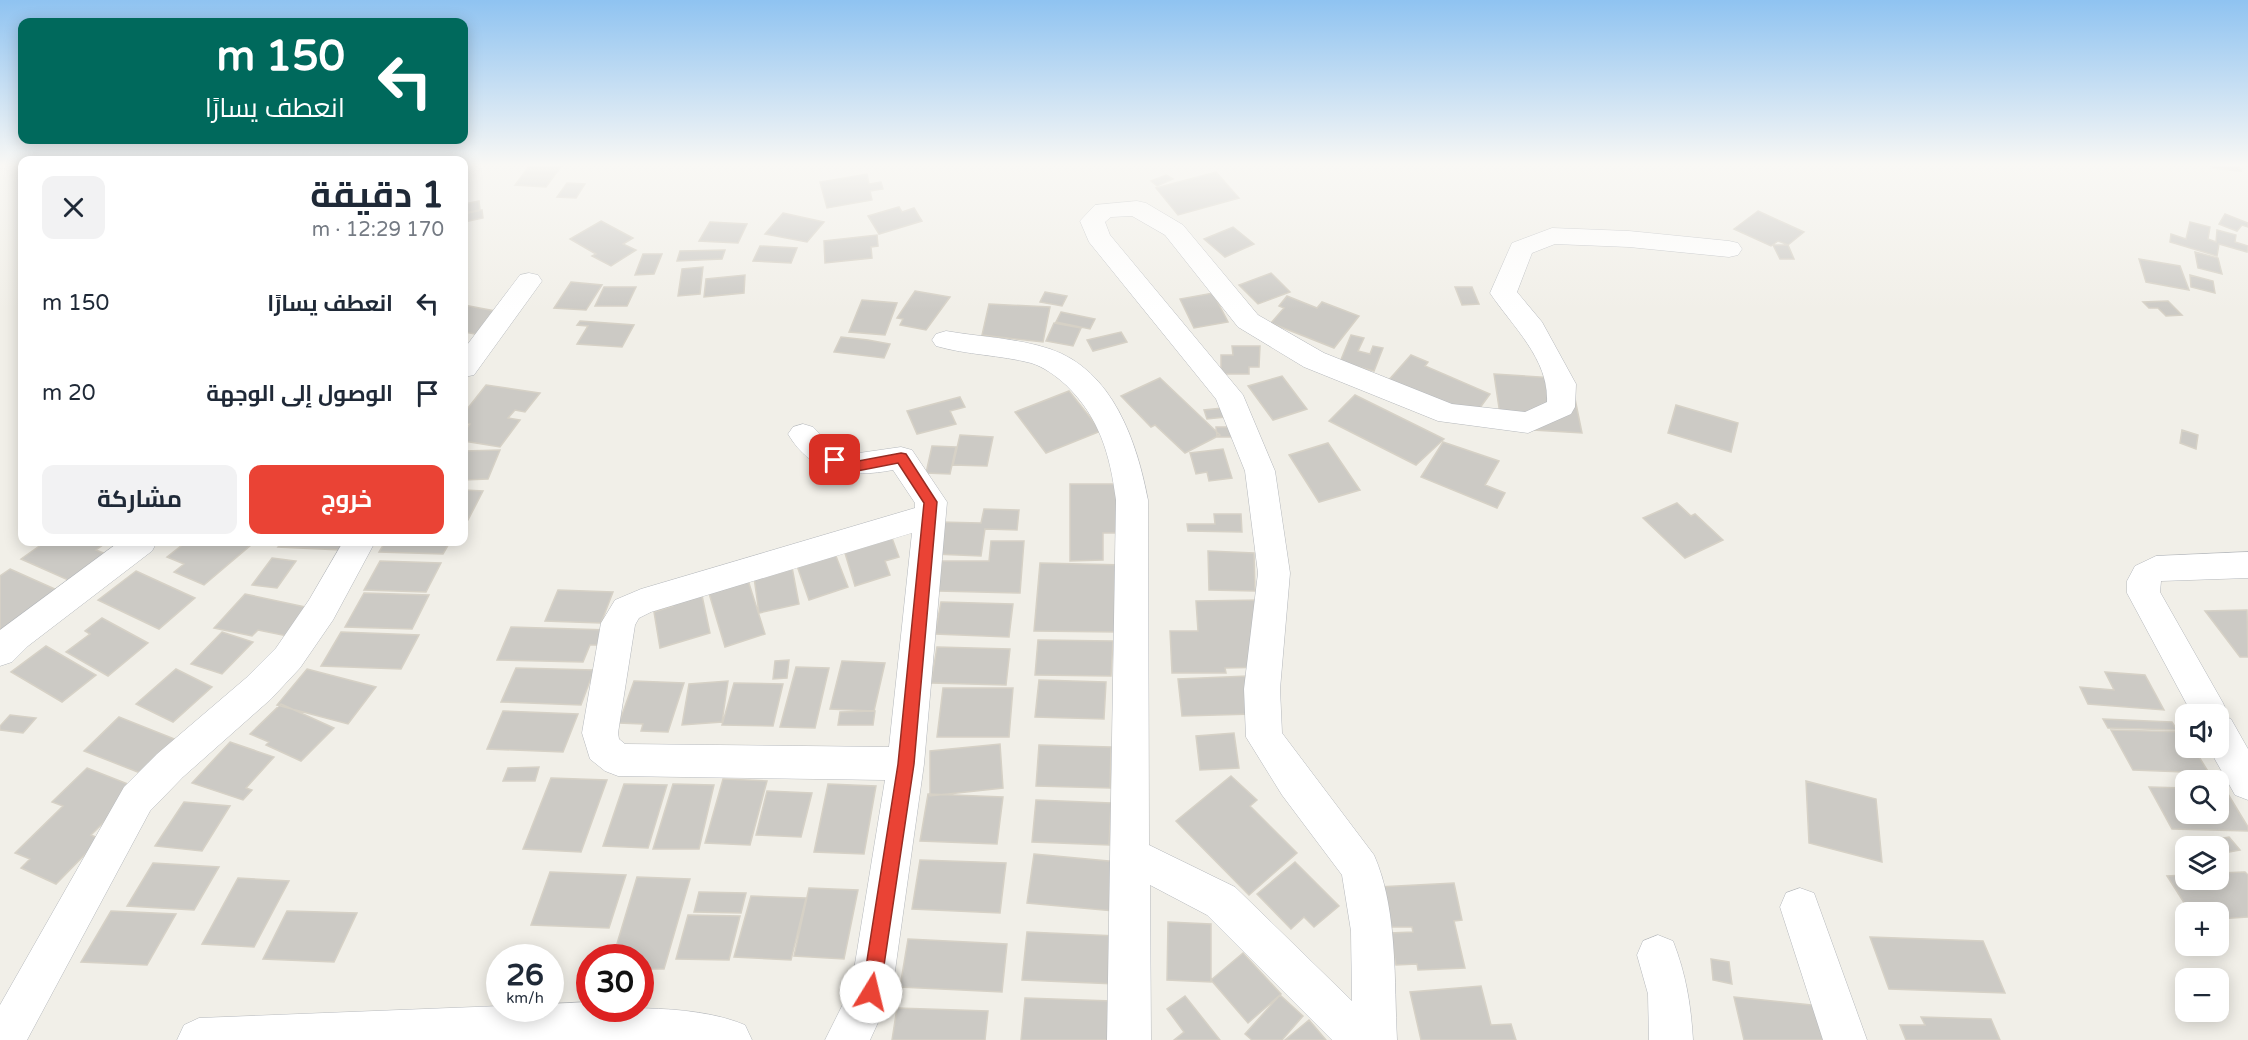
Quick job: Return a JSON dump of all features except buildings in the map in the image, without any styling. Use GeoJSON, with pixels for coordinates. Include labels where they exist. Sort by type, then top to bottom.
{"type":"FeatureCollection","features":[{"type":"Feature","properties":{"kind":"street"},"geometry":{"type":"LineString","coordinates":[[1100,214],[1092,221],[1098,237],[1229,395],[1260,471],[1274,573],[1262,689],[1264,737],[1295,783],[1360,868],[1371,931],[1375,1040]]}},
{"type":"Feature","properties":{"kind":"street"},"geometry":{"type":"LineString","coordinates":[[1146,214],[1174,230],[1248,321],[1314,360],[1448,414],[1528,423],[1561,407],[1562,384],[1532,328],[1503,293],[1521,248],[1552,236],[1629,239],[1729,249]]}},
{"type":"Feature","properties":{"kind":"street"},"geometry":{"type":"LineString","coordinates":[[468,363],[529,281]]}},
{"type":"Feature","properties":{"kind":"street"},"geometry":{"type":"LineString","coordinates":[[946,340],[1042,357],[1066,369],[1084,387],[1114,428],[1126,461],[1132,500],[1130,1040]]}},
{"type":"Feature","properties":{"kind":"street"},"geometry":{"type":"LineString","coordinates":[[803,434],[818,452],[852,467],[901,458],[931,502],[906,764],[871,992],[847,1040]]}},
{"type":"Feature","properties":{"kind":"street"},"geometry":{"type":"LineString","coordinates":[[906,764],[618,760],[603,748],[600,733],[618,623],[627,609],[641,602],[929,516]]}},
{"type":"Feature","properties":{"kind":"street"},"geometry":{"type":"LineString","coordinates":[[0,652],[16,636],[136,546]]}},
{"type":"Feature","properties":{"kind":"street"},"geometry":{"type":"LineString","coordinates":[[4,1040],[137,799],[165,768],[275,671],[309,629],[357,546]]}},
{"type":"Feature","properties":{"kind":"street"},"geometry":{"type":"LineString","coordinates":[[2205,704],[2144,593],[2143,580],[2145,575],[2156,569],[2248,565]]}},
{"type":"Feature","properties":{"kind":"street"},"geometry":{"type":"LineString","coordinates":[[2229,749],[2248,783]]}},
{"type":"Feature","properties":{"kind":"street"},"geometry":{"type":"LineString","coordinates":[[1130,855],[1221,901],[1362,1040]]}},
{"type":"Feature","properties":{"kind":"street"},"geometry":{"type":"LineString","coordinates":[[1800,907],[1845,1040]]}},
{"type":"Feature","properties":{"kind":"street"},"geometry":{"type":"LineString","coordinates":[[1658,955],[1669,994],[1671,1040]]}},
{"type":"Feature","properties":{"kind":"street"},"geometry":{"type":"LineString","coordinates":[[199,1040],[598,1023],[730,1040]]}},
{"type":"Feature","properties":{"kind":"route"},"geometry":{"type":"LineString","coordinates":[[835,460],[852,467],[901,458],[931,502],[906,764],[871,992]]}}]}
